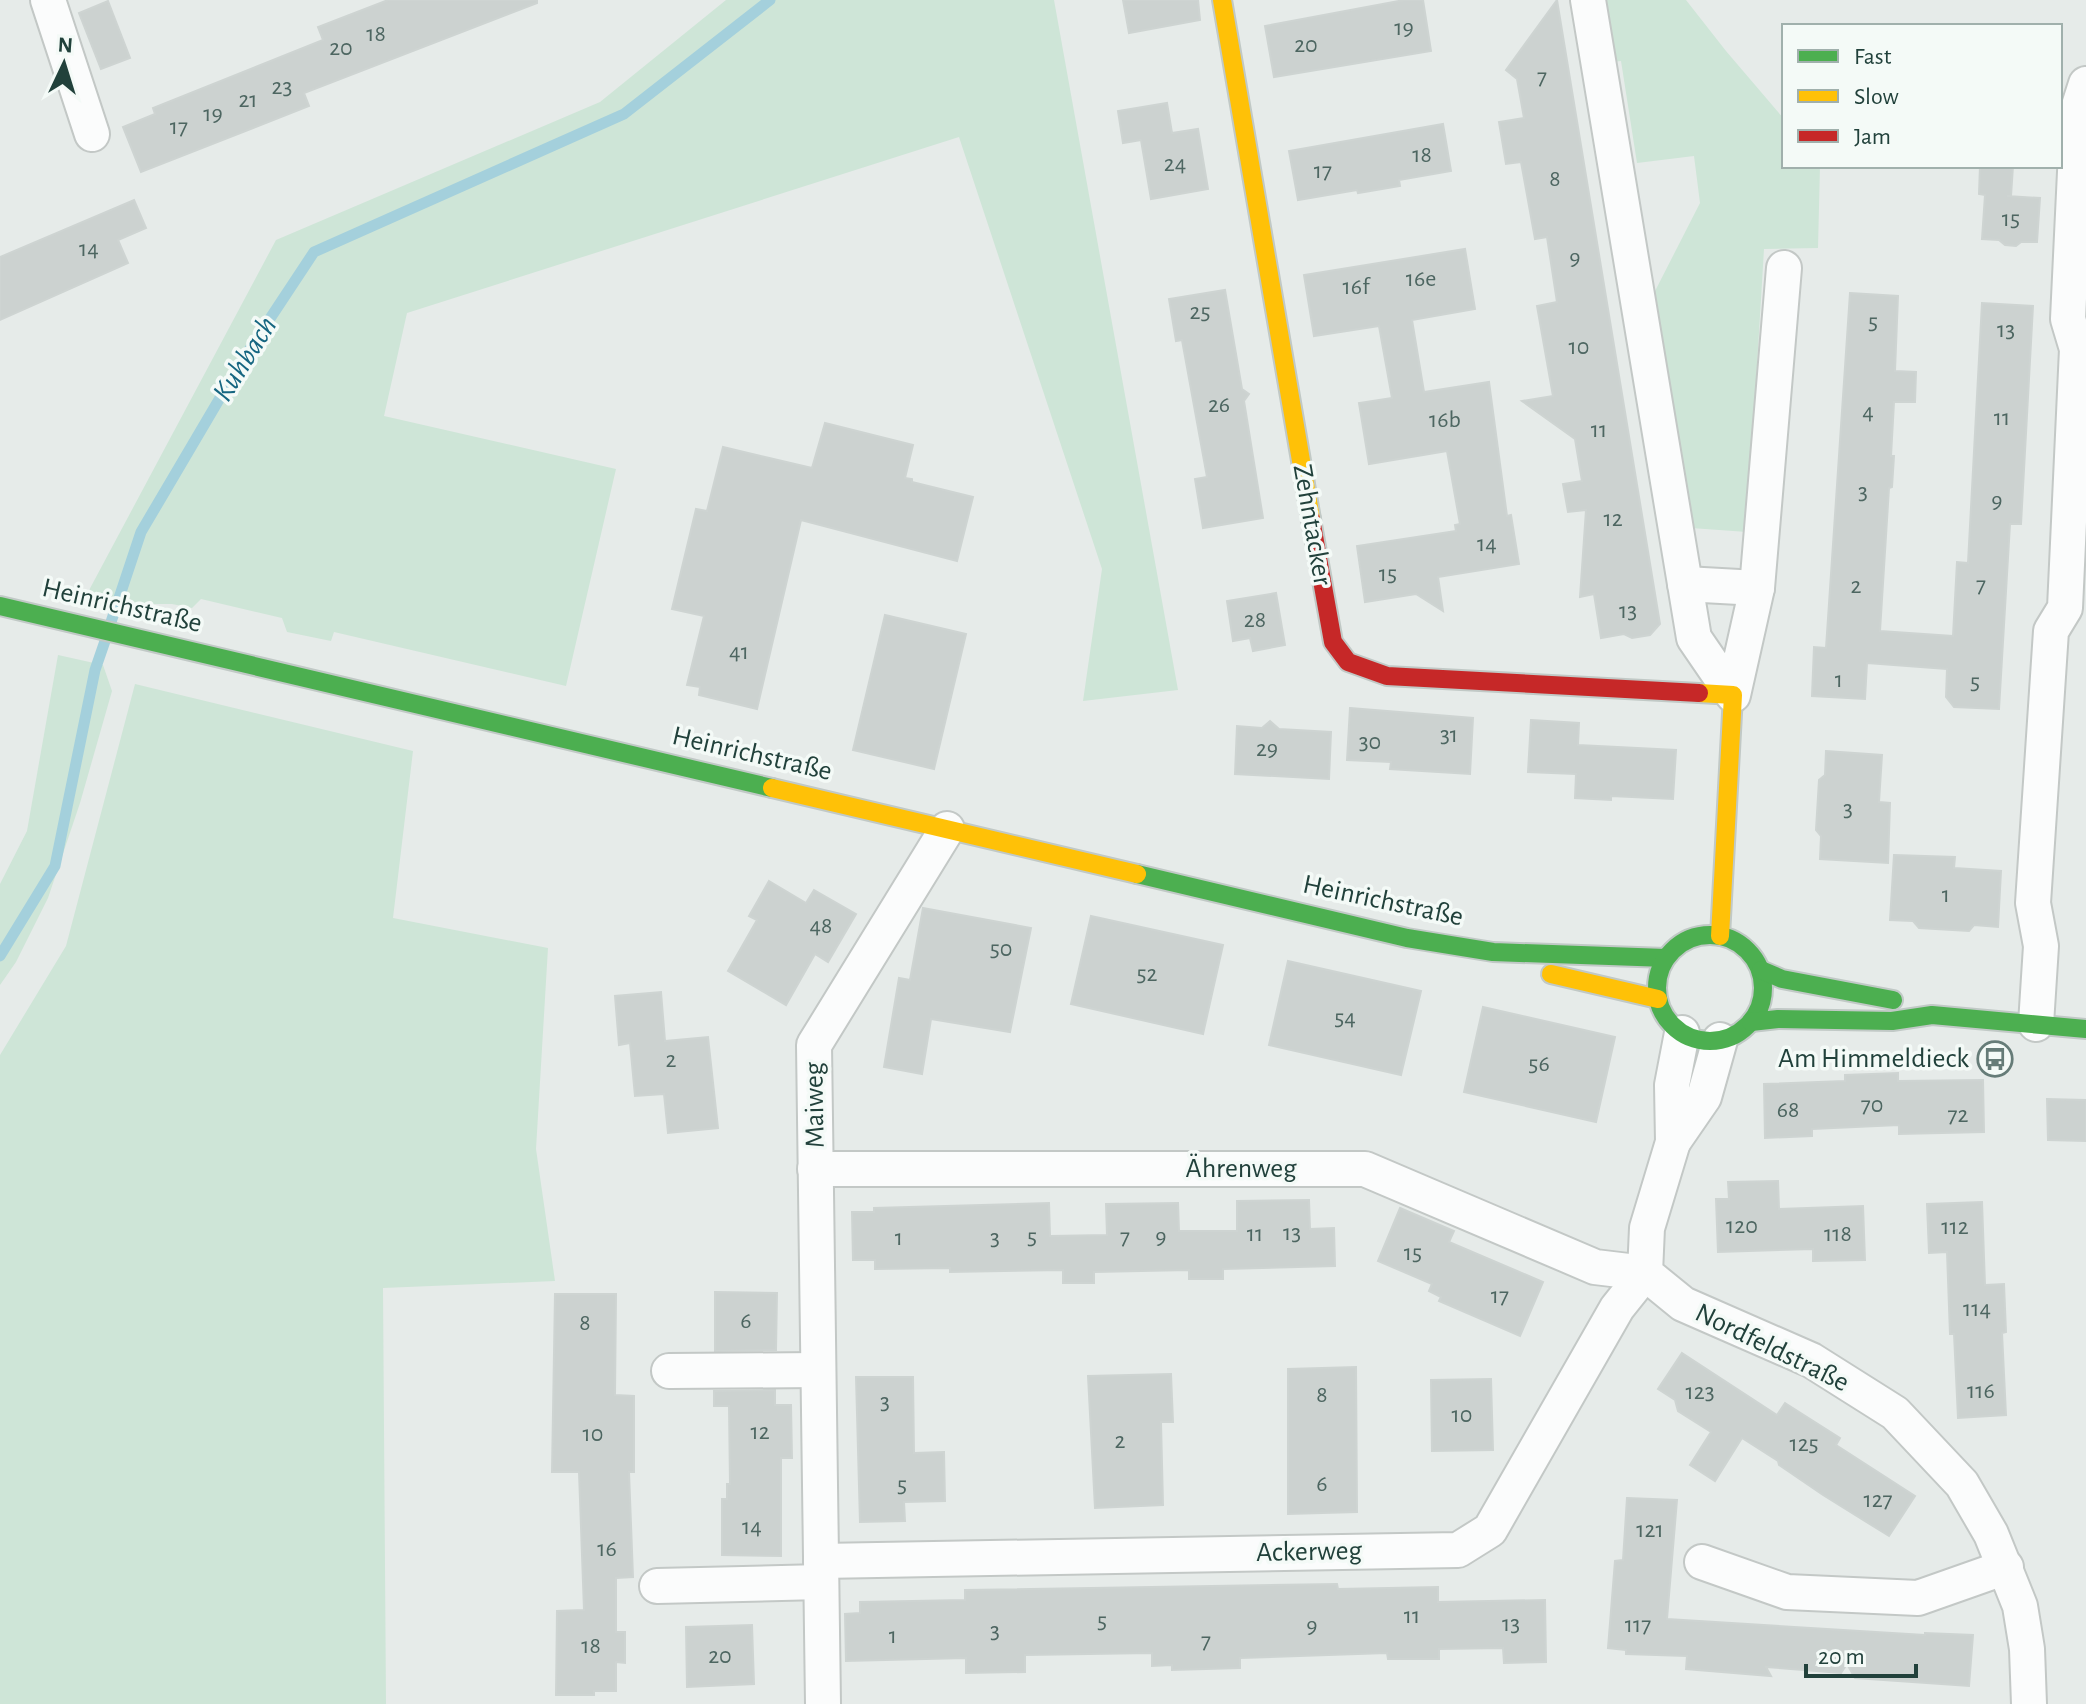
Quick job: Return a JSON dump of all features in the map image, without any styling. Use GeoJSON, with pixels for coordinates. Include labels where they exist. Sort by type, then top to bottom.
{"type":"FeatureCollection","features":[{"type":"Feature","properties":{"kind":"street"},"geometry":{"type":"LineString","coordinates":[[48,0],[92,134]]}},
{"type":"Feature","properties":{"kind":"street","name":"Zehntacker"},"geometry":{"type":"LineString","coordinates":[[1222,0],[1333,642],[1348,662],[1387,676],[1733,695]]}},
{"type":"Feature","properties":{"kind":"street"},"geometry":{"type":"LineString","coordinates":[[1588,0],[1694,638],[1733,695]]}},
{"type":"Feature","properties":{"kind":"street"},"geometry":{"type":"LineString","coordinates":[[2036,1024],[2041,946],[2033,903],[2051,631],[2065,608],[2077,349],[2068,319],[2078,109],[2086,84]]}},
{"type":"Feature","properties":{"kind":"street"},"geometry":{"type":"LineString","coordinates":[[1720,936],[1733,695],[1757,588],[1784,268]]}},
{"type":"Feature","properties":{"kind":"street"},"geometry":{"type":"LineString","coordinates":[[1685,584],[1757,588]]}},
{"type":"Feature","properties":{"kind":"street","name":"Heinrichstraße"},"geometry":{"type":"LineString","coordinates":[[0,606],[1407,938],[1493,952],[1666,958]]}},
{"type":"Feature","properties":{"kind":"street","name":"Maiweg"},"geometry":{"type":"LineString","coordinates":[[823,1704],[814,1045],[947,829]]}},
{"type":"Feature","properties":{"kind":"street"},"geometry":{"type":"LineString","coordinates":[[1699,936],[1720,936],[1737,942],[1751,954],[1761,970],[1764,989],[1760,1007],[1751,1022],[1737,1034],[1720,1040],[1702,1041],[1682,1033],[1666,1018],[1658,999],[1658,977],[1666,958],[1680,944],[1699,936]]}},
{"type":"Feature","properties":{"kind":"street","name":"Heinrichstraße"},"geometry":{"type":"LineString","coordinates":[[1493,952],[1554,975],[1658,999]]}},
{"type":"Feature","properties":{"kind":"street"},"geometry":{"type":"LineString","coordinates":[[1761,970],[1782,979],[1893,1000],[1932,1015]]}},
{"type":"Feature","properties":{"kind":"street"},"geometry":{"type":"LineString","coordinates":[[1751,1022],[1778,1019],[1892,1021],[1932,1015],[2086,1029]]}},
{"type":"Feature","properties":{"kind":"street"},"geometry":{"type":"LineString","coordinates":[[1673,1142],[1672,1085],[1682,1033]]}},
{"type":"Feature","properties":{"kind":"street"},"geometry":{"type":"LineString","coordinates":[[1645,1273],[1647,1228],[1673,1142],[1704,1097],[1720,1040]]}},
{"type":"Feature","properties":{"kind":"street","name":"Ährenweg"},"geometry":{"type":"LineString","coordinates":[[815,1169],[1365,1169],[1595,1267],[1645,1273]]}},
{"type":"Feature","properties":{"kind":"street","name":"Nordfeldstraße"},"geometry":{"type":"LineString","coordinates":[[1645,1273],[1683,1304],[1811,1360],[1895,1413],[1962,1484],[1991,1534],[2020,1606],[2027,1649],[2029,1704]]}},
{"type":"Feature","properties":{"kind":"street","name":"Ackerweg"},"geometry":{"type":"LineString","coordinates":[[821,1572],[1458,1550],[1490,1530],[1617,1308],[1645,1273]]}},
{"type":"Feature","properties":{"kind":"street"},"geometry":{"type":"LineString","coordinates":[[669,1371],[818,1370]]}},
{"type":"Feature","properties":{"kind":"street"},"geometry":{"type":"LineString","coordinates":[[1702,1562],[1787,1592],[1918,1598],[2006,1567]]}},
{"type":"Feature","properties":{"kind":"street"},"geometry":{"type":"LineString","coordinates":[[657,1586],[821,1572]]}},
{"type":"Feature","properties":{"kind":"green space"},"geometry":{"type":"Polygon","coordinates":[[[726,0],[1054,0],[1178,690],[1083,701],[1102,569],[959,137],[407,313],[384,416],[616,469],[566,686],[334,632],[331,641],[287,632],[282,618],[201,599],[192,608],[172,604],[134,604],[87,594],[276,240],[600,102],[726,0]]]}},
{"type":"Feature","properties":{"kind":"green space"},"geometry":{"type":"Polygon","coordinates":[[[1576,0],[1686,0],[1782,117],[1782,168],[1820,168],[1818,248],[1764,249],[1747,532],[1691,528],[1652,297],[1700,203],[1694,156],[1637,163],[1621,61],[1585,65],[1576,0]]]}},
{"type":"Feature","properties":{"kind":"green space"},"geometry":{"type":"Polygon","coordinates":[[[58,655],[103,665],[112,691],[80,803],[48,898],[16,962],[0,985],[0,884],[27,831],[58,655]]]}},
{"type":"Feature","properties":{"kind":"green space"},"geometry":{"type":"Polygon","coordinates":[[[135,684],[413,751],[393,918],[548,948],[536,1149],[555,1281],[383,1288],[386,1704],[0,1704],[0,1055],[66,946],[135,684]]]}},
{"type":"Feature","properties":{"kind":"building"},"geometry":{"type":"Polygon","coordinates":[[[388,0],[537,0],[537,3],[304,93],[309,106],[141,172],[123,127],[155,114],[153,108],[323,40],[318,27],[388,0]]]}},
{"type":"Feature","properties":{"kind":"building"},"geometry":{"type":"Polygon","coordinates":[[[1123,0],[1198,0],[1200,20],[1129,33],[1123,0]]]}},
{"type":"Feature","properties":{"kind":"building"},"geometry":{"type":"Polygon","coordinates":[[[1404,0],[1423,0],[1431,51],[1274,77],[1265,26],[1404,0]]]}},
{"type":"Feature","properties":{"kind":"building"},"geometry":{"type":"Polygon","coordinates":[[[1557,0],[1660,624],[1650,635],[1632,638],[1624,634],[1601,638],[1594,594],[1580,597],[1586,510],[1568,512],[1563,484],[1582,481],[1575,439],[1522,401],[1553,396],[1537,306],[1557,302],[1547,237],[1535,239],[1521,162],[1506,164],[1499,122],[1524,118],[1517,79],[1506,70],[1557,0]]]}},
{"type":"Feature","properties":{"kind":"building"},"geometry":{"type":"Polygon","coordinates":[[[108,1],[130,58],[101,69],[79,13],[108,1]]]}},
{"type":"Feature","properties":{"kind":"building"},"geometry":{"type":"Polygon","coordinates":[[[1167,103],[1172,133],[1198,129],[1208,189],[1151,199],[1141,140],[1123,143],[1118,111],[1167,103]]]}},
{"type":"Feature","properties":{"kind":"building"},"geometry":{"type":"Polygon","coordinates":[[[1443,124],[1451,171],[1399,180],[1400,186],[1298,200],[1289,151],[1443,124]]]}},
{"type":"Feature","properties":{"kind":"building"},"geometry":{"type":"Polygon","coordinates":[[[1980,168],[2013,168],[2011,196],[2007,196],[2040,198],[2037,242],[2021,242],[2016,246],[2005,245],[1999,240],[1982,239],[1985,195],[1979,194],[1980,168]]]}},
{"type":"Feature","properties":{"kind":"building"},"geometry":{"type":"Polygon","coordinates":[[[134,200],[146,228],[118,240],[128,263],[0,320],[0,257],[134,200]]]}},
{"type":"Feature","properties":{"kind":"building"},"geometry":{"type":"Polygon","coordinates":[[[1465,249],[1475,309],[1412,320],[1424,392],[1489,382],[1507,516],[1511,515],[1519,564],[1438,577],[1443,611],[1416,594],[1365,602],[1357,546],[1456,531],[1455,525],[1460,524],[1447,451],[1369,464],[1359,403],[1392,398],[1379,326],[1314,336],[1304,275],[1465,249]]]}},
{"type":"Feature","properties":{"kind":"building"},"geometry":{"type":"Polygon","coordinates":[[[1225,290],[1242,389],[1249,394],[1244,401],[1263,518],[1203,528],[1195,479],[1207,477],[1182,340],[1176,341],[1169,299],[1225,290]]]}},
{"type":"Feature","properties":{"kind":"building"},"geometry":{"type":"Polygon","coordinates":[[[1850,293],[1898,296],[1895,371],[1916,372],[1915,402],[1894,402],[1891,456],[1894,456],[1892,487],[1889,488],[1880,631],[1953,636],[1957,562],[1968,563],[1982,303],[2033,306],[2021,524],[2010,524],[1999,709],[1954,707],[1946,697],[1947,669],[1867,663],[1865,699],[1812,696],[1814,647],[1826,648],[1850,293]]]}},
{"type":"Feature","properties":{"kind":"building"},"geometry":{"type":"Polygon","coordinates":[[[825,423],[913,445],[905,478],[973,497],[957,561],[801,520],[757,709],[699,695],[700,687],[687,685],[704,616],[672,609],[696,509],[707,511],[723,447],[812,468],[825,423]]]}},
{"type":"Feature","properties":{"kind":"building"},"geometry":{"type":"Polygon","coordinates":[[[1276,593],[1285,645],[1253,651],[1250,638],[1233,641],[1227,601],[1276,593]]]}},
{"type":"Feature","properties":{"kind":"building"},"geometry":{"type":"Polygon","coordinates":[[[885,615],[966,634],[934,769],[853,750],[885,615]]]}},
{"type":"Feature","properties":{"kind":"building"},"geometry":{"type":"Polygon","coordinates":[[[1350,708],[1473,718],[1470,774],[1390,769],[1391,762],[1347,760],[1350,708]]]}},
{"type":"Feature","properties":{"kind":"building"},"geometry":{"type":"Polygon","coordinates":[[[1531,720],[1579,723],[1578,745],[1676,750],[1673,799],[1575,798],[1576,774],[1528,772],[1531,720]]]}},
{"type":"Feature","properties":{"kind":"building"},"geometry":{"type":"Polygon","coordinates":[[[1270,721],[1279,729],[1331,732],[1329,779],[1235,774],[1237,726],[1262,728],[1270,721]]]}},
{"type":"Feature","properties":{"kind":"building"},"geometry":{"type":"Polygon","coordinates":[[[1826,751],[1882,755],[1879,802],[1890,803],[1888,863],[1820,859],[1821,836],[1816,830],[1819,780],[1825,775],[1826,751]]]}},
{"type":"Feature","properties":{"kind":"building"},"geometry":{"type":"Polygon","coordinates":[[[1894,855],[1955,857],[1954,868],[2001,871],[1998,927],[1974,925],[1969,931],[1919,928],[1913,921],[1890,920],[1894,855]]]}},
{"type":"Feature","properties":{"kind":"building"},"geometry":{"type":"Polygon","coordinates":[[[769,881],[806,903],[814,890],[856,914],[828,962],[815,954],[786,1005],[728,971],[757,920],[749,916],[769,881]]]}},
{"type":"Feature","properties":{"kind":"building"},"geometry":{"type":"Polygon","coordinates":[[[923,908],[1031,928],[1010,1032],[931,1019],[922,1074],[884,1067],[899,978],[910,980],[923,908]]]}},
{"type":"Feature","properties":{"kind":"building"},"geometry":{"type":"Polygon","coordinates":[[[1091,916],[1223,945],[1203,1034],[1071,1004],[1091,916]]]}},
{"type":"Feature","properties":{"kind":"building"},"geometry":{"type":"Polygon","coordinates":[[[1288,961],[1421,991],[1401,1075],[1269,1045],[1288,961]]]}},
{"type":"Feature","properties":{"kind":"building"},"geometry":{"type":"Polygon","coordinates":[[[661,992],[665,1041],[708,1037],[718,1128],[668,1133],[664,1094],[635,1096],[630,1043],[619,1045],[615,996],[661,992]]]}},
{"type":"Feature","properties":{"kind":"building"},"geometry":{"type":"Polygon","coordinates":[[[1483,1007],[1615,1037],[1596,1122],[1464,1092],[1483,1007]]]}},
{"type":"Feature","properties":{"kind":"building"},"geometry":{"type":"Polygon","coordinates":[[[1898,1073],[1898,1081],[1983,1080],[1984,1132],[1899,1134],[1899,1125],[1812,1129],[1812,1136],[1765,1138],[1764,1084],[1845,1081],[1845,1075],[1898,1073]]]}},
{"type":"Feature","properties":{"kind":"building"},"geometry":{"type":"Polygon","coordinates":[[[2047,1099],[2086,1100],[2086,1141],[2048,1140],[2047,1099]]]}},
{"type":"Feature","properties":{"kind":"building"},"geometry":{"type":"Polygon","coordinates":[[[1778,1181],[1779,1209],[1863,1206],[1865,1260],[1813,1261],[1813,1249],[1718,1252],[1716,1199],[1729,1199],[1728,1182],[1778,1181]]]}},
{"type":"Feature","properties":{"kind":"building"},"geometry":{"type":"Polygon","coordinates":[[[1309,1200],[1310,1229],[1334,1228],[1335,1266],[1223,1269],[1223,1279],[1189,1279],[1189,1270],[1094,1272],[1094,1283],[1063,1283],[1063,1270],[950,1272],[950,1268],[875,1269],[875,1260],[853,1260],[852,1212],[874,1212],[874,1208],[1049,1203],[1050,1236],[1107,1235],[1106,1204],[1178,1203],[1179,1231],[1237,1231],[1237,1201],[1309,1200]]]}},
{"type":"Feature","properties":{"kind":"building"},"geometry":{"type":"Polygon","coordinates":[[[1982,1202],[1985,1285],[2004,1284],[2006,1332],[2002,1333],[2006,1415],[1958,1418],[1954,1334],[1950,1334],[1947,1252],[1929,1253],[1927,1204],[1982,1202]]]}},
{"type":"Feature","properties":{"kind":"building"},"geometry":{"type":"Polygon","coordinates":[[[1400,1208],[1454,1231],[1449,1242],[1543,1282],[1520,1336],[1439,1301],[1441,1297],[1429,1291],[1432,1284],[1378,1261],[1400,1208]]]}},
{"type":"Feature","properties":{"kind":"building"},"geometry":{"type":"Polygon","coordinates":[[[715,1292],[777,1293],[776,1350],[715,1351],[715,1292]]]}},
{"type":"Feature","properties":{"kind":"building"},"geometry":{"type":"Polygon","coordinates":[[[555,1294],[616,1294],[615,1395],[634,1396],[634,1472],[629,1472],[633,1577],[616,1578],[616,1632],[625,1632],[625,1663],[616,1662],[616,1691],[594,1691],[594,1695],[556,1695],[557,1611],[584,1610],[579,1472],[552,1472],[555,1294]]]}},
{"type":"Feature","properties":{"kind":"building"},"geometry":{"type":"Polygon","coordinates":[[[1682,1353],[1777,1415],[1785,1403],[1840,1438],[1836,1445],[1915,1496],[1889,1536],[1823,1495],[1742,1438],[1715,1481],[1690,1465],[1711,1432],[1678,1411],[1675,1400],[1658,1389],[1682,1353]]]}},
{"type":"Feature","properties":{"kind":"building"},"geometry":{"type":"Polygon","coordinates":[[[1356,1367],[1357,1512],[1288,1514],[1288,1369],[1356,1367]]]}},
{"type":"Feature","properties":{"kind":"building"},"geometry":{"type":"Polygon","coordinates":[[[1171,1374],[1173,1422],[1161,1422],[1163,1505],[1095,1508],[1088,1376],[1171,1374]]]}},
{"type":"Feature","properties":{"kind":"building"},"geometry":{"type":"Polygon","coordinates":[[[856,1377],[913,1377],[914,1453],[944,1452],[945,1501],[904,1502],[905,1521],[860,1522],[856,1377]]]}},
{"type":"Feature","properties":{"kind":"building"},"geometry":{"type":"Polygon","coordinates":[[[1491,1379],[1493,1450],[1432,1451],[1431,1380],[1491,1379]]]}},
{"type":"Feature","properties":{"kind":"building"},"geometry":{"type":"Polygon","coordinates":[[[775,1390],[775,1405],[791,1405],[792,1458],[781,1458],[781,1556],[722,1555],[722,1499],[727,1499],[727,1484],[730,1484],[729,1406],[714,1406],[714,1391],[775,1390]]]}},
{"type":"Feature","properties":{"kind":"building"},"geometry":{"type":"Polygon","coordinates":[[[1627,1498],[1677,1500],[1667,1619],[1925,1635],[1973,1635],[1969,1686],[1855,1678],[1847,1664],[1841,1673],[1766,1667],[1771,1676],[1686,1669],[1687,1656],[1626,1654],[1626,1650],[1608,1648],[1615,1561],[1623,1560],[1627,1498]]]}},
{"type":"Feature","properties":{"kind":"building"},"geometry":{"type":"Polygon","coordinates":[[[1337,1584],[1338,1589],[1438,1587],[1438,1602],[1545,1600],[1546,1662],[1504,1663],[1503,1648],[1439,1649],[1439,1659],[1388,1659],[1387,1653],[1240,1658],[1240,1668],[1172,1670],[1172,1665],[1152,1666],[1152,1653],[1025,1655],[1025,1672],[966,1673],[966,1658],[846,1661],[845,1614],[860,1613],[860,1602],[965,1600],[965,1590],[1337,1584]]]}},
{"type":"Feature","properties":{"kind":"building"},"geometry":{"type":"Polygon","coordinates":[[[752,1625],[754,1684],[687,1687],[686,1627],[752,1625]]]}},
{"type":"Feature","properties":{"kind":"waterway","name":"Kuhbach"},"geometry":{"type":"LineString","coordinates":[[110,625],[141,532],[240,364],[314,252],[624,114],[770,0]]}},
{"type":"Feature","properties":{"kind":"waterway","name":"Kuhbach"},"geometry":{"type":"LineString","coordinates":[[0,956],[55,866],[95,670],[105,641]]}},
{"type":"Feature","properties":{"kind":"traffic: fast"},"geometry":{"type":"LineString","coordinates":[[0,606],[772,788]]}},
{"type":"Feature","properties":{"kind":"traffic: fast"},"geometry":{"type":"LineString","coordinates":[[1137,874],[1407,938],[1493,952],[1666,958]]}},
{"type":"Feature","properties":{"kind":"traffic: fast"},"geometry":{"type":"LineString","coordinates":[[1710,935],[1730,939],[1747,951],[1759,968],[1763,988],[1759,1008],[1747,1025],[1730,1037],[1710,1041],[1690,1037],[1673,1025],[1661,1008],[1657,988],[1661,968],[1673,951],[1690,939],[1710,935]]}},
{"type":"Feature","properties":{"kind":"traffic: fast"},"geometry":{"type":"LineString","coordinates":[[1761,970],[1782,979],[1893,1000]]}},
{"type":"Feature","properties":{"kind":"traffic: fast"},"geometry":{"type":"LineString","coordinates":[[1751,1022],[1778,1019],[1892,1021],[1932,1015],[2086,1029]]}},
{"type":"Feature","properties":{"kind":"traffic: slow"},"geometry":{"type":"LineString","coordinates":[[1222,0],[1311,519]]}},
{"type":"Feature","properties":{"kind":"traffic: slow"},"geometry":{"type":"LineString","coordinates":[[1699,693],[1733,695],[1720,936]]}},
{"type":"Feature","properties":{"kind":"traffic: slow"},"geometry":{"type":"LineString","coordinates":[[772,788],[1137,874]]}},
{"type":"Feature","properties":{"kind":"traffic: slow"},"geometry":{"type":"LineString","coordinates":[[1551,974],[1658,999]]}},
{"type":"Feature","properties":{"kind":"traffic: jam"},"geometry":{"type":"LineString","coordinates":[[1311,519],[1333,642],[1348,662],[1387,676],[1699,693]]}},
{"type":"Feature","properties":{"kind":"place","name":"Am Himmeldieck"},"geometry":{"type":"Point","coordinates":[1995,1059]}}]}
